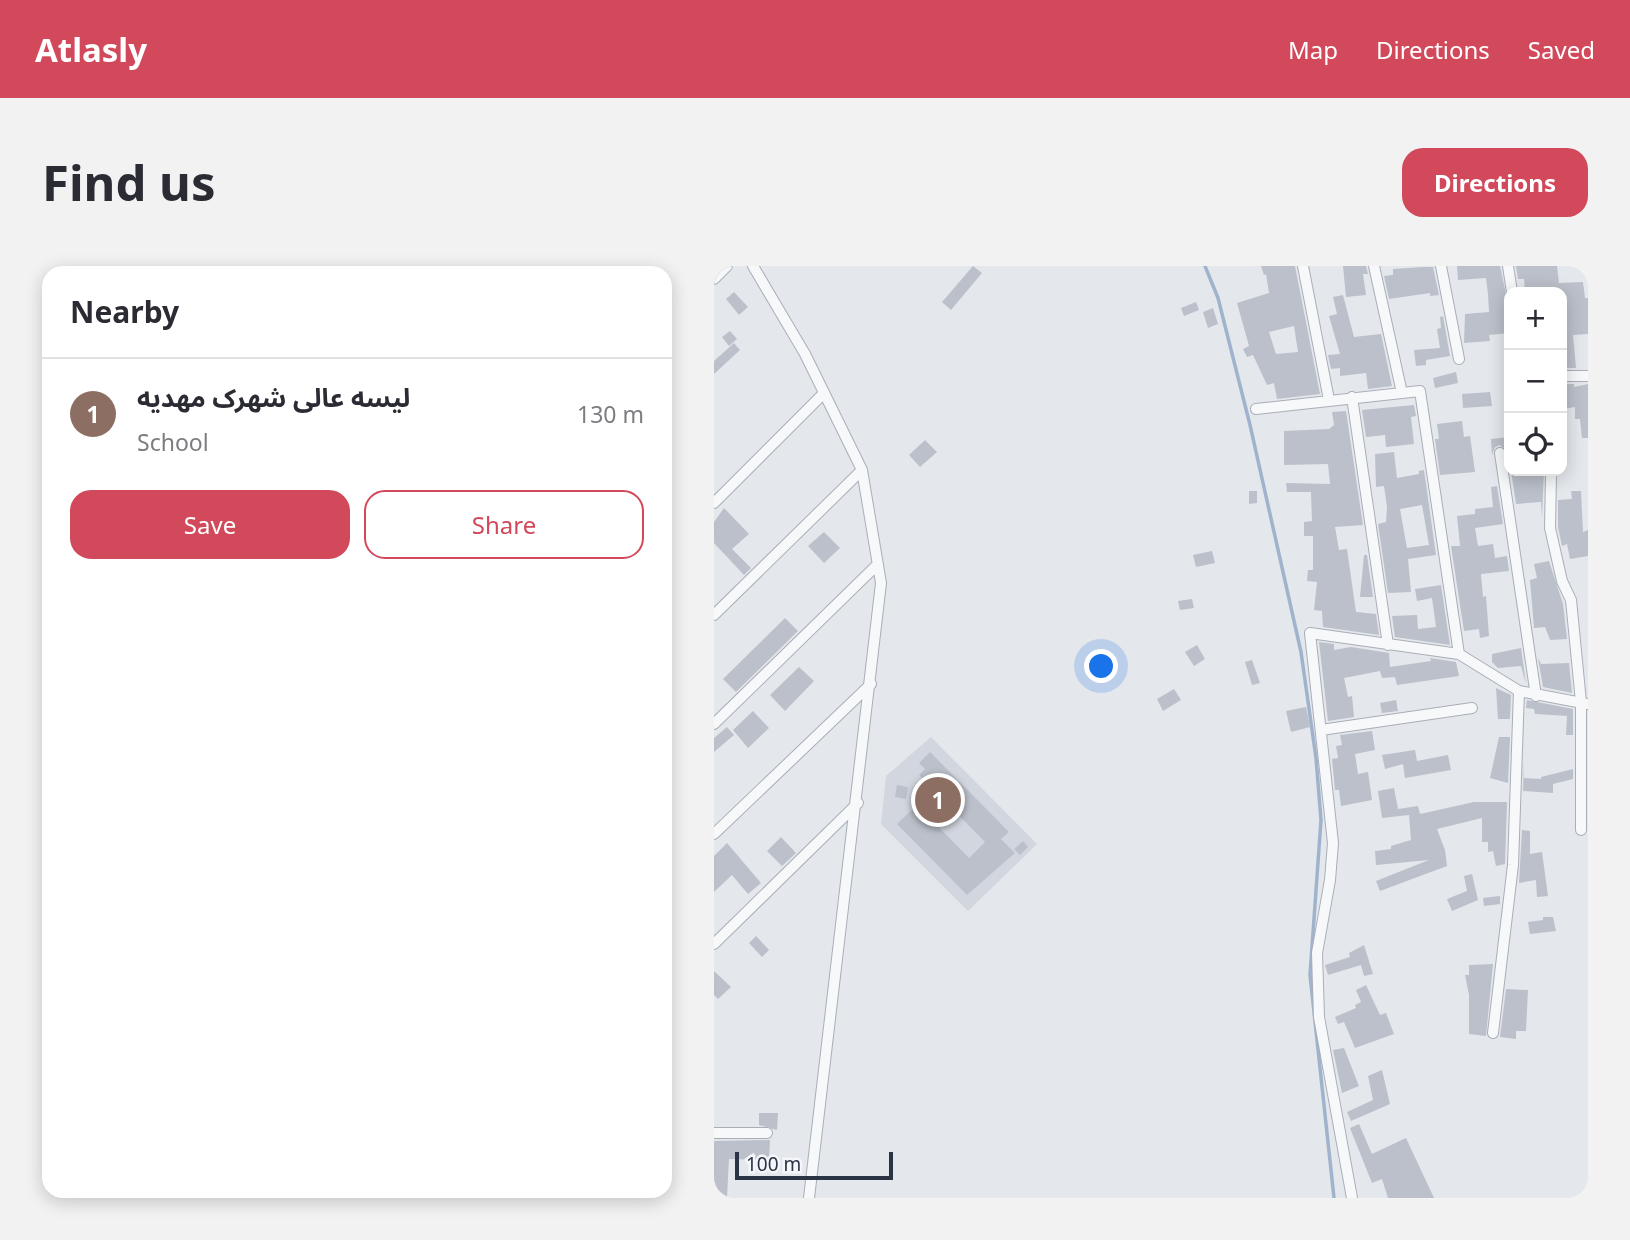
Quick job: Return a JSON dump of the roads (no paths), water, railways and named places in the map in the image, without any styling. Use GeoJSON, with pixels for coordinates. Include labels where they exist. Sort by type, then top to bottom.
{"type":"FeatureCollection","features":[{"type":"Feature","properties":{"kind":"street"},"geometry":{"type":"LineString","coordinates":[[714,279],[727,266]]}},
{"type":"Feature","properties":{"kind":"street"},"geometry":{"type":"LineString","coordinates":[[753,266],[824,393],[862,470],[881,583],[858,803],[809,1198]]}},
{"type":"Feature","properties":{"kind":"street"},"geometry":{"type":"LineString","coordinates":[[1303,266],[1329,400]]}},
{"type":"Feature","properties":{"kind":"street"},"geometry":{"type":"LineString","coordinates":[[1374,266],[1402,393]]}},
{"type":"Feature","properties":{"kind":"street"},"geometry":{"type":"LineString","coordinates":[[1441,266],[1459,359]]}},
{"type":"Feature","properties":{"kind":"street"},"geometry":{"type":"LineString","coordinates":[[1508,266],[1511,287]]}},
{"type":"Feature","properties":{"kind":"street"},"geometry":{"type":"LineString","coordinates":[[1567,376],[1588,376]]}},
{"type":"Feature","properties":{"kind":"street"},"geometry":{"type":"LineString","coordinates":[[1256,409],[1420,391],[1459,654]]}},
{"type":"Feature","properties":{"kind":"street"},"geometry":{"type":"LineString","coordinates":[[717,495],[824,393]]}},
{"type":"Feature","properties":{"kind":"street"},"geometry":{"type":"LineString","coordinates":[[1352,397],[1388,645]]}},
{"type":"Feature","properties":{"kind":"street"},"geometry":{"type":"LineString","coordinates":[[1500,453],[1536,696]]}},
{"type":"Feature","properties":{"kind":"street"},"geometry":{"type":"LineString","coordinates":[[714,615],[862,470]]}},
{"type":"Feature","properties":{"kind":"street"},"geometry":{"type":"LineString","coordinates":[[1551,476],[1550,528],[1562,581],[1571,600],[1585,703],[1581,830]]}},
{"type":"Feature","properties":{"kind":"street"},"geometry":{"type":"LineString","coordinates":[[714,724],[878,564]]}},
{"type":"Feature","properties":{"kind":"street"},"geometry":{"type":"LineString","coordinates":[[1352,1198],[1319,1017],[1317,953],[1331,880],[1333,843],[1310,633],[1459,654],[1519,691],[1585,703]]}},
{"type":"Feature","properties":{"kind":"street"},"geometry":{"type":"LineString","coordinates":[[714,834],[871,684]]}},
{"type":"Feature","properties":{"kind":"street"},"geometry":{"type":"LineString","coordinates":[[1493,1033],[1513,865],[1519,691]]}},
{"type":"Feature","properties":{"kind":"street"},"geometry":{"type":"LineString","coordinates":[[1321,730],[1472,708]]}},
{"type":"Feature","properties":{"kind":"street"},"geometry":{"type":"LineString","coordinates":[[714,944],[858,803]]}},
{"type":"Feature","properties":{"kind":"street"},"geometry":{"type":"LineString","coordinates":[[714,1133],[767,1133]]}},
{"type":"Feature","properties":{"kind":"waterway"},"geometry":{"type":"LineString","coordinates":[[1205,266],[1218,298],[1250,425],[1301,652],[1316,758],[1321,820],[1310,975],[1334,1198]]}},
{"type":"Feature","properties":{"kind":"place","name":"لیسه عالی شهرک مهدیه"},"geometry":{"type":"Point","coordinates":[938,800]}}]}
